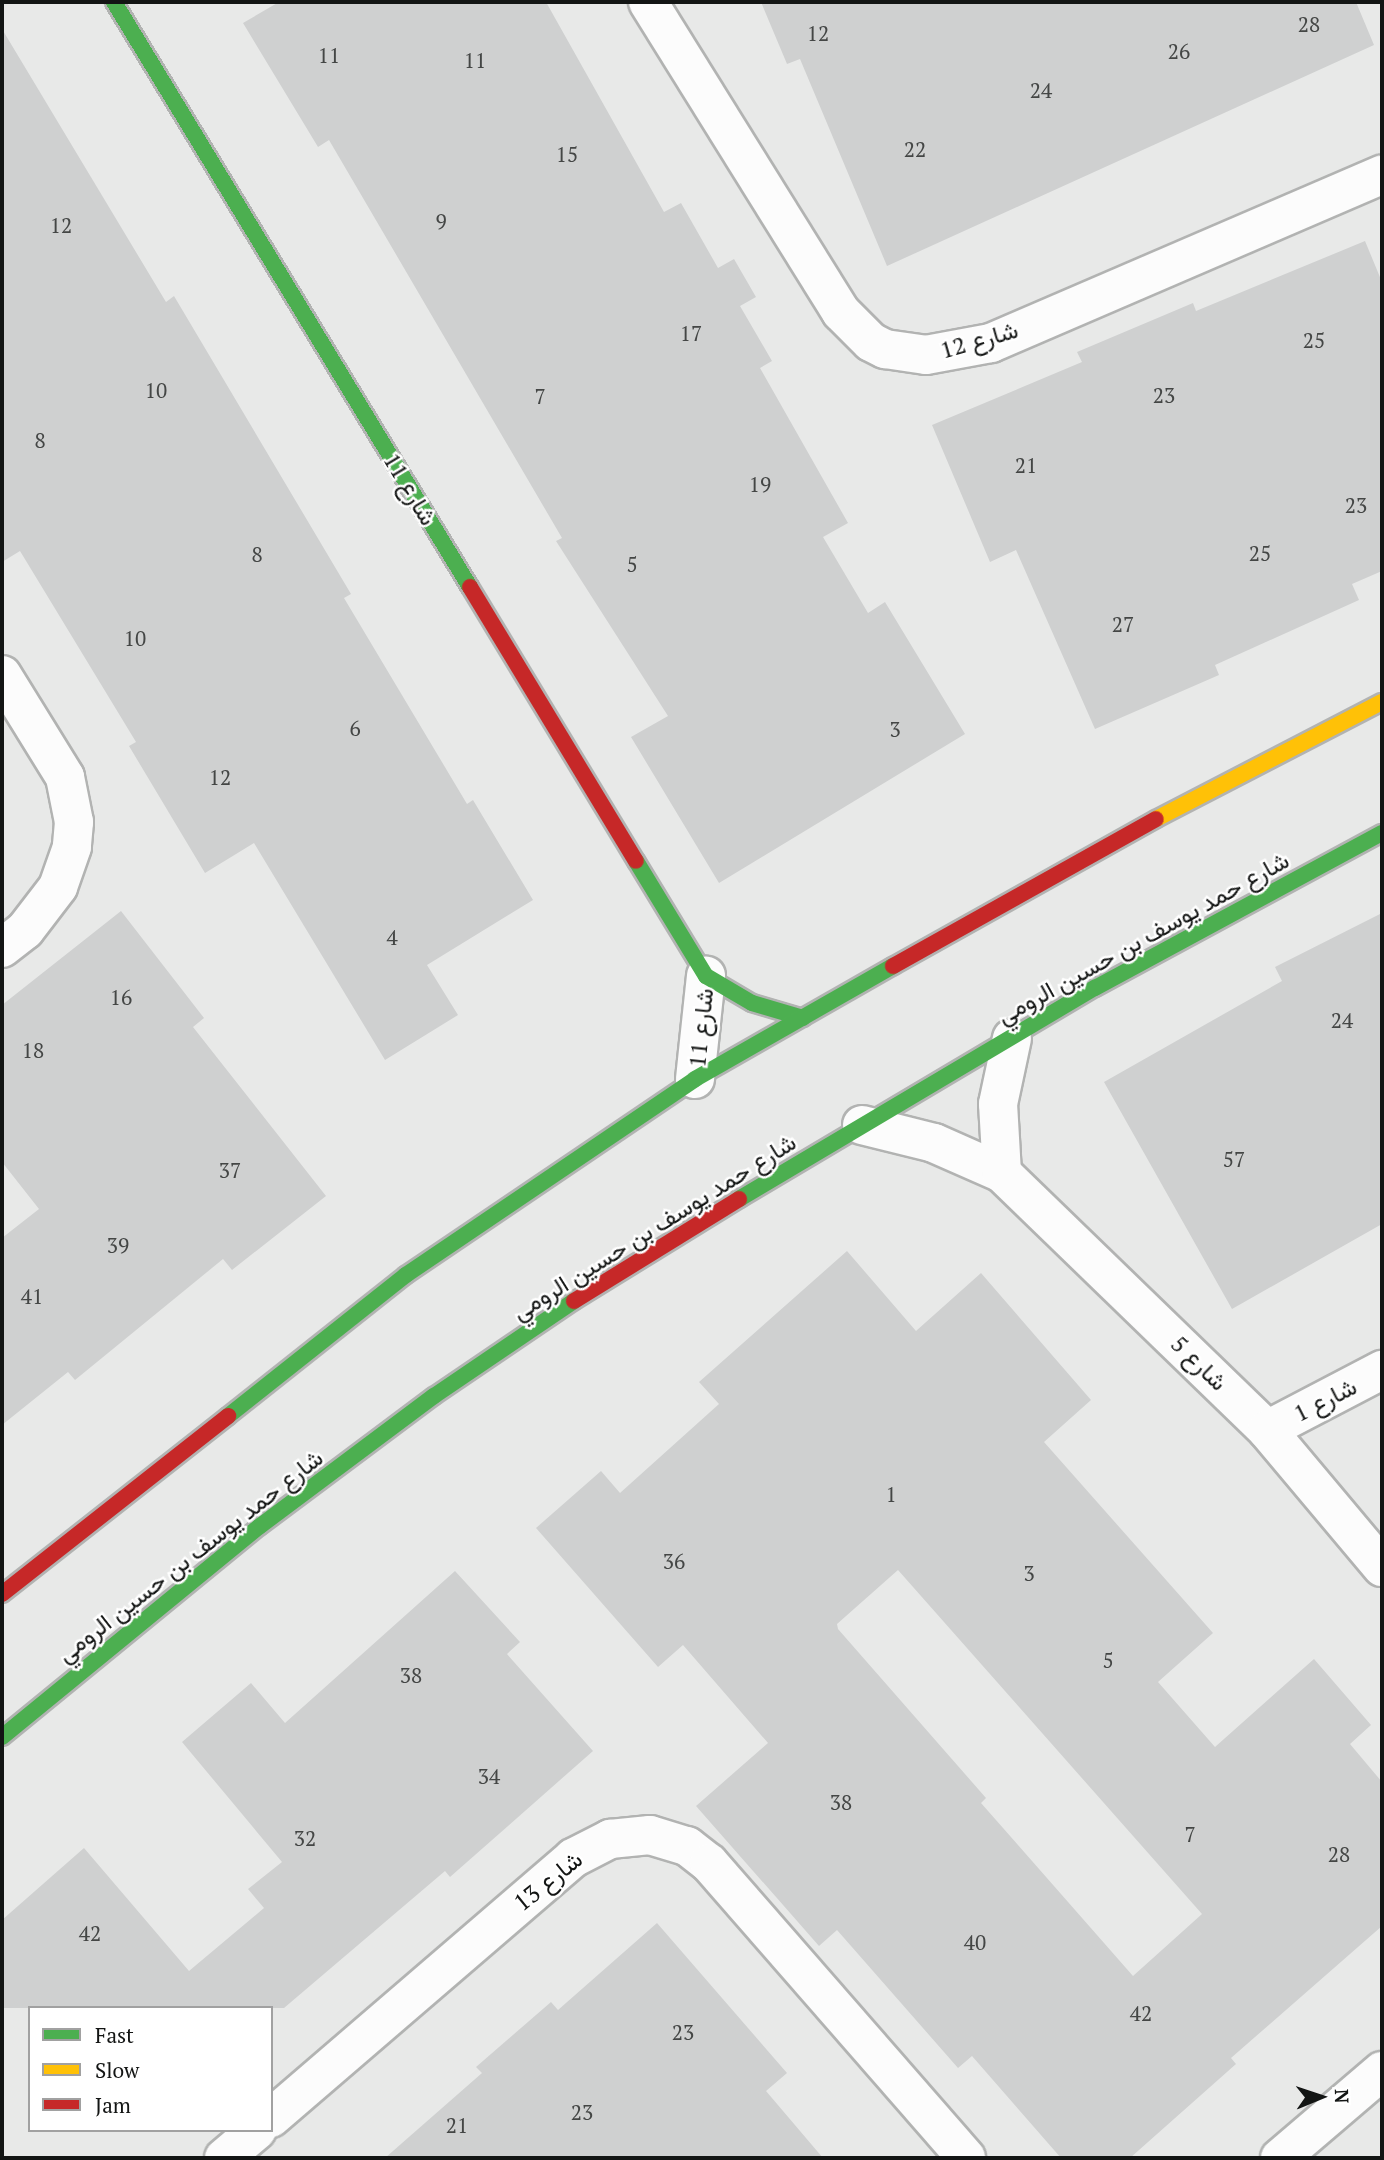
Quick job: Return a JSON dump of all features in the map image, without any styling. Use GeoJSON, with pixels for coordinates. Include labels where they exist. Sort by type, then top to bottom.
{"type":"FeatureCollection","features":[{"type":"Feature","properties":{"kind":"street","name":"شارع 11"},"geometry":{"type":"LineString","coordinates":[[114,2],[706,976],[752,1003],[803,1018]]}},
{"type":"Feature","properties":{"kind":"street","name":"شارع 12"},"geometry":{"type":"LineString","coordinates":[[648,2],[841,312],[871,342],[896,351],[951,353],[991,342],[1382,175]]}},
{"type":"Feature","properties":{"kind":"street"},"geometry":{"type":"LineString","coordinates":[[2,675],[65,778],[74,822],[72,847],[58,887],[25,930],[2,948]]}},
{"type":"Feature","properties":{"kind":"street"},"geometry":{"type":"LineString","coordinates":[[2,1594],[406,1275],[695,1079],[1118,839],[1382,702]]}},
{"type":"Feature","properties":{"kind":"street","name":"شارع حمد يوسف بن حسين الرومي"},"geometry":{"type":"LineString","coordinates":[[2,1737],[260,1526],[434,1396],[607,1278],[1012,1038],[1382,833]]}},
{"type":"Feature","properties":{"kind":"street","name":"شارع 11"},"geometry":{"type":"LineString","coordinates":[[695,1079],[706,976]]}},
{"type":"Feature","properties":{"kind":"street"},"geometry":{"type":"LineString","coordinates":[[1002,1173],[998,1104],[1012,1038]]}},
{"type":"Feature","properties":{"kind":"street","name":"شارع 5"},"geometry":{"type":"LineString","coordinates":[[862,1125],[934,1143],[1002,1173],[1267,1430],[1382,1567]]}},
{"type":"Feature","properties":{"kind":"street","name":"شارع 1"},"geometry":{"type":"LineString","coordinates":[[1267,1430],[1382,1370]]}},
{"type":"Feature","properties":{"kind":"street","name":"شارع 13"},"geometry":{"type":"LineString","coordinates":[[273,2116],[573,1858],[610,1839],[650,1835],[687,1846],[709,1863],[966,2158]]}},
{"type":"Feature","properties":{"kind":"street"},"geometry":{"type":"LineString","coordinates":[[1280,2158],[1382,2071]]}},
{"type":"Feature","properties":{"kind":"street"},"geometry":{"type":"LineString","coordinates":[[224,2158],[255,2132]]}},
{"type":"Feature","properties":{"kind":"building"},"geometry":{"type":"Polygon","coordinates":[[[279,2],[546,2],[664,212],[681,203],[718,268],[734,259],[756,297],[740,306],[772,361],[760,368],[848,523],[823,537],[868,613],[885,602],[965,734],[719,883],[631,737],[668,716],[556,541],[562,538],[329,140],[318,147],[243,23],[279,2]]]}},
{"type":"Feature","properties":{"kind":"building"},"geometry":{"type":"Polygon","coordinates":[[[761,2],[1356,2],[1374,45],[887,266],[800,59],[787,64],[761,2]]]}},
{"type":"Feature","properties":{"kind":"building"},"geometry":{"type":"Polygon","coordinates":[[[2,29],[166,302],[174,296],[351,594],[344,598],[467,804],[473,800],[533,900],[427,965],[458,1015],[385,1060],[254,843],[205,873],[129,746],[136,742],[20,551],[2,562],[2,29]]]}},
{"type":"Feature","properties":{"kind":"building"},"geometry":{"type":"Polygon","coordinates":[[[1365,241],[1382,282],[1382,571],[1352,584],[1359,600],[1215,665],[1219,675],[1095,729],[1016,550],[990,562],[932,425],[1082,362],[1077,352],[1193,303],[1196,311],[1365,241]]]}},
{"type":"Feature","properties":{"kind":"building"},"geometry":{"type":"Polygon","coordinates":[[[121,911],[204,1018],[193,1027],[326,1196],[232,1270],[223,1259],[75,1380],[68,1372],[2,1425],[2,1238],[39,1209],[2,1162],[2,1005],[121,911]]]}},
{"type":"Feature","properties":{"kind":"building"},"geometry":{"type":"Polygon","coordinates":[[[1382,913],[1382,1224],[1232,1309],[1104,1082],[1282,981],[1275,967],[1382,913]]]}},
{"type":"Feature","properties":{"kind":"building"},"geometry":{"type":"Polygon","coordinates":[[[847,1251],[916,1331],[981,1273],[1091,1400],[1044,1442],[1213,1633],[1158,1682],[1215,1747],[1314,1659],[1371,1725],[1350,1744],[1382,1782],[1382,1926],[1231,2058],[1236,2064],[1130,2158],[1061,2158],[972,2056],[958,2068],[837,1930],[819,1946],[696,1806],[768,1743],[683,1645],[658,1667],[536,1528],[601,1471],[620,1493],[719,1404],[699,1382],[847,1251]],[[898,1570],[837,1624],[838,1629],[986,1798],[981,1803],[1133,1976],[1202,1914],[898,1570]]]}},
{"type":"Feature","properties":{"kind":"building"},"geometry":{"type":"Polygon","coordinates":[[[455,1571],[520,1642],[507,1654],[593,1751],[450,1877],[445,1871],[284,2008],[2,2008],[2,1920],[84,1848],[189,1971],[264,1908],[248,1889],[282,1862],[182,1742],[251,1683],[285,1723],[455,1571]]]}},
{"type":"Feature","properties":{"kind":"building"},"geometry":{"type":"Polygon","coordinates":[[[657,1923],[787,2073],[766,2091],[823,2158],[385,2158],[482,2073],[476,2067],[551,2002],[558,2010],[657,1923]]]}},
{"type":"Feature","properties":{"kind":"traffic: fast"},"geometry":{"type":"LineString","coordinates":[[114,2],[470,587]]}},
{"type":"Feature","properties":{"kind":"traffic: fast"},"geometry":{"type":"LineString","coordinates":[[739,1199],[1095,988],[1382,833]]}},
{"type":"Feature","properties":{"kind":"traffic: fast"},"geometry":{"type":"LineString","coordinates":[[636,861],[706,976],[752,1003],[803,1018]]}},
{"type":"Feature","properties":{"kind":"traffic: fast"},"geometry":{"type":"LineString","coordinates":[[228,1416],[406,1275],[695,1079],[893,966]]}},
{"type":"Feature","properties":{"kind":"traffic: fast"},"geometry":{"type":"LineString","coordinates":[[2,1737],[260,1526],[434,1396],[574,1301]]}},
{"type":"Feature","properties":{"kind":"traffic: slow"},"geometry":{"type":"LineString","coordinates":[[1156,819],[1382,702]]}},
{"type":"Feature","properties":{"kind":"traffic: jam"},"geometry":{"type":"LineString","coordinates":[[470,587],[636,861]]}},
{"type":"Feature","properties":{"kind":"traffic: jam"},"geometry":{"type":"LineString","coordinates":[[893,966],[1156,819]]}},
{"type":"Feature","properties":{"kind":"traffic: jam"},"geometry":{"type":"LineString","coordinates":[[574,1301],[739,1199]]}},
{"type":"Feature","properties":{"kind":"traffic: jam"},"geometry":{"type":"LineString","coordinates":[[2,1594],[228,1416]]}}]}
